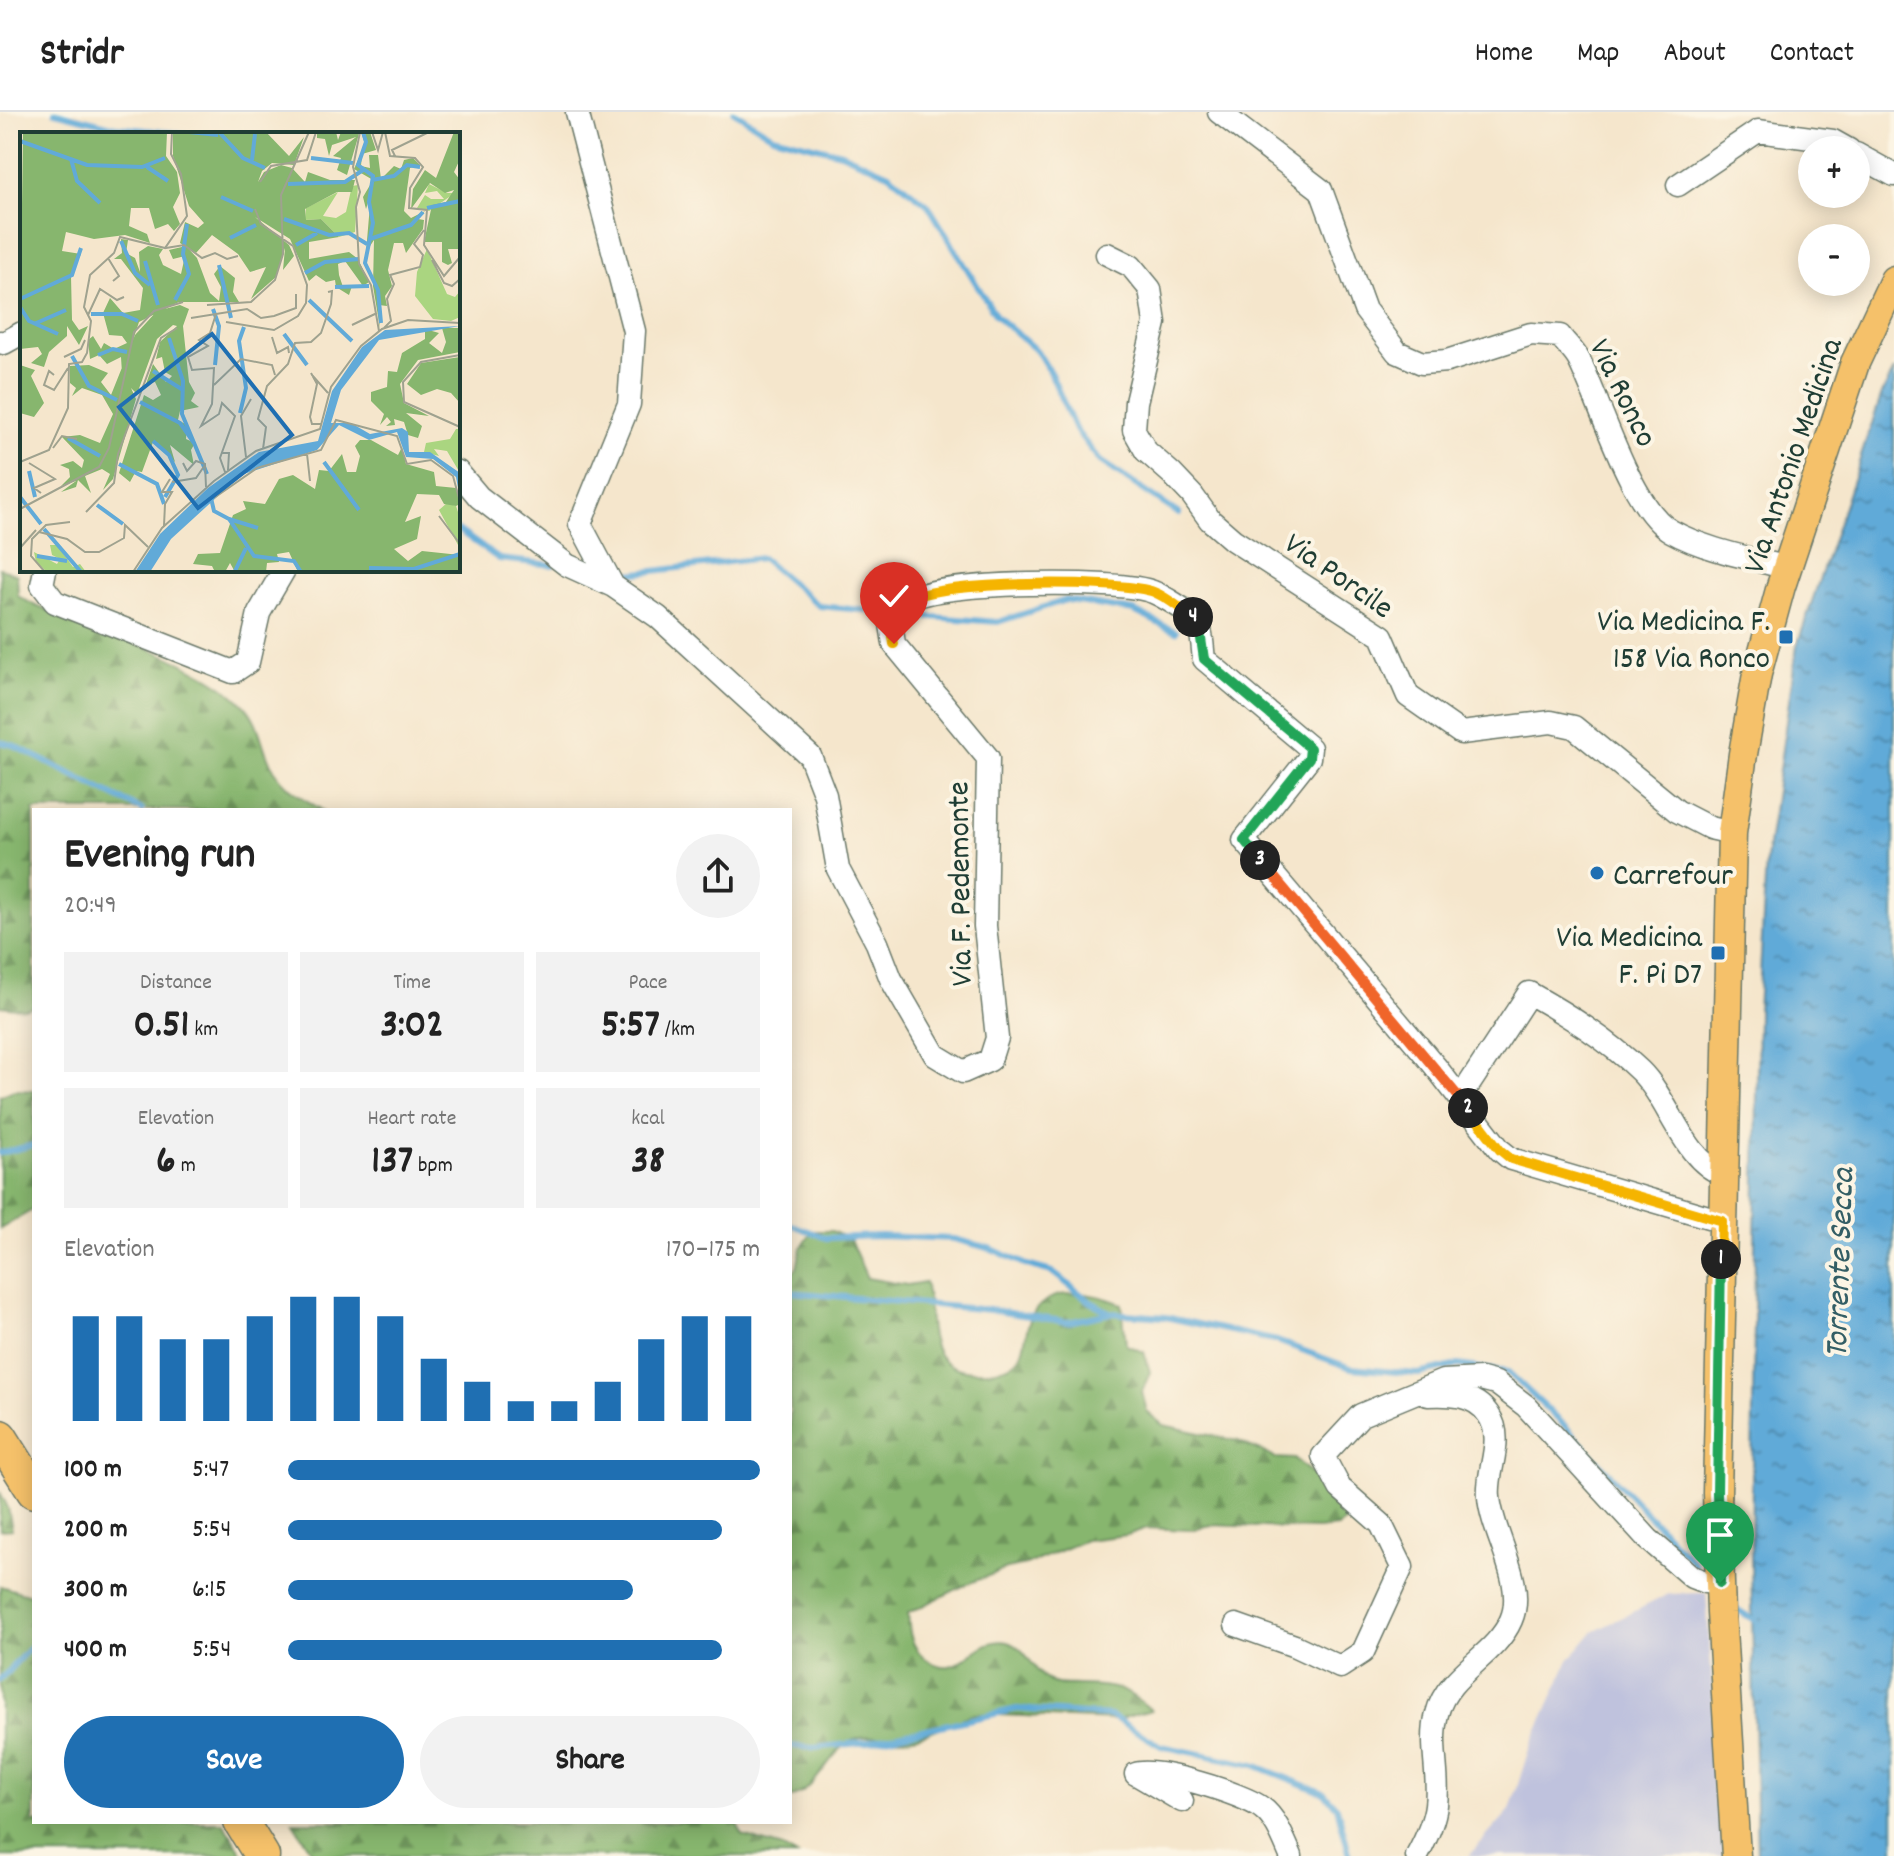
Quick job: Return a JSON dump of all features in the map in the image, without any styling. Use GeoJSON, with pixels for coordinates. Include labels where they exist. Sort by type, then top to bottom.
{"type":"FeatureCollection","features":[{"type":"Feature","properties":{"kind":"highway"},"geometry":{"type":"LineString","coordinates":[[0,1437],[32,1488]]}},
{"type":"Feature","properties":{"kind":"highway"},"geometry":{"type":"LineString","coordinates":[[242,1824],[262,1856]]}},
{"type":"Feature","properties":{"kind":"main road","name":"Via Antonio Medicina"},"geometry":{"type":"LineString","coordinates":[[1736,1856],[1717,1493],[1732,833],[1757,674],[1788,568],[1855,363],[1894,280]]}},
{"type":"Feature","properties":{"kind":"street"},"geometry":{"type":"LineString","coordinates":[[577,112],[634,331],[629,404],[580,524],[613,586]]}},
{"type":"Feature","properties":{"kind":"street","name":"Via Ronco"},"geometry":{"type":"LineString","coordinates":[[1219,112],[1321,190],[1365,310],[1397,352],[1422,363],[1447,361],[1531,334],[1560,336],[1577,357],[1600,412],[1648,508],[1669,530],[1718,549],[1788,568]]}},
{"type":"Feature","properties":{"kind":"street"},"geometry":{"type":"LineString","coordinates":[[1678,185],[1758,131],[1798,136]]}},
{"type":"Feature","properties":{"kind":"street"},"geometry":{"type":"LineString","coordinates":[[1870,162],[1894,175]]}},
{"type":"Feature","properties":{"kind":"street","name":"Via Porcile"},"geometry":{"type":"LineString","coordinates":[[1107,254],[1131,266],[1150,289],[1155,323],[1136,402],[1134,430],[1146,451],[1192,495],[1210,520],[1233,540],[1382,636],[1408,696],[1461,733],[1551,722],[1574,727],[1677,811],[1710,828],[1732,833]]}},
{"type":"Feature","properties":{"kind":"street"},"geometry":{"type":"LineString","coordinates":[[0,342],[20,334]]}},
{"type":"Feature","properties":{"kind":"street","name":"Via F. Pedemonte"},"geometry":{"type":"LineString","coordinates":[[460,474],[479,497],[567,565],[613,586],[658,617],[810,756],[825,795],[838,869],[877,943],[891,979],[935,1055],[963,1072],[990,1060],[997,1038],[985,926],[988,758],[894,644],[891,624],[910,600],[940,590],[1017,583],[1102,585],[1152,591],[1195,618],[1204,659],[1310,748],[1309,758],[1244,840],[1435,1066],[1500,1150],[1511,1159],[1722,1221]]}},
{"type":"Feature","properties":{"kind":"street"},"geometry":{"type":"LineString","coordinates":[[45,572],[42,585],[55,602],[233,672],[248,662],[259,613],[283,572]]}},
{"type":"Feature","properties":{"kind":"street"},"geometry":{"type":"LineString","coordinates":[[1470,1083],[1529,993],[1580,1023],[1641,1072],[1702,1164],[1723,1174]]}},
{"type":"Feature","properties":{"kind":"street"},"geometry":{"type":"LineString","coordinates":[[1236,1625],[1295,1646],[1340,1667],[1363,1652],[1402,1567],[1381,1524],[1340,1488],[1323,1456],[1361,1415],[1443,1381],[1481,1379],[1496,1383],[1526,1406],[1648,1539],[1692,1577],[1720,1583]]}},
{"type":"Feature","properties":{"kind":"street"},"geometry":{"type":"LineString","coordinates":[[1410,1395],[1446,1393],[1471,1399],[1487,1412],[1492,1421],[1496,1438],[1489,1496],[1515,1595],[1515,1610],[1503,1635],[1441,1701],[1434,1729],[1436,1804],[1417,1856]]}},
{"type":"Feature","properties":{"kind":"street"},"geometry":{"type":"LineString","coordinates":[[1182,1801],[1136,1774],[1145,1771],[1165,1773],[1261,1806],[1285,1841],[1291,1856]]}},
{"type":"Feature","properties":{"kind":"shaded area"},"geometry":{"type":"Polygon","coordinates":[[[1706,1593],[1723,1856],[1469,1856],[1510,1810],[1528,1752],[1569,1660],[1593,1632],[1669,1594],[1706,1593]]]}},
{"type":"Feature","properties":{"kind":"green space"},"geometry":{"type":"Polygon","coordinates":[[[0,568],[17,575],[18,596],[36,606],[177,661],[227,690],[253,717],[271,765],[282,781],[319,808],[32,808],[32,1007],[25,1009],[0,1006],[0,568]]]}},
{"type":"Feature","properties":{"kind":"green space"},"geometry":{"type":"Polygon","coordinates":[[[14,1090],[32,1091],[32,1210],[0,1229],[0,1096],[14,1090]]]}},
{"type":"Feature","properties":{"kind":"green space"},"geometry":{"type":"Polygon","coordinates":[[[812,1231],[832,1231],[850,1240],[867,1278],[907,1285],[925,1282],[934,1344],[940,1356],[950,1365],[966,1370],[992,1370],[1014,1362],[1022,1352],[1030,1320],[1037,1308],[1047,1300],[1084,1294],[1122,1304],[1126,1345],[1144,1352],[1150,1372],[1142,1392],[1147,1412],[1163,1425],[1238,1441],[1275,1458],[1295,1459],[1356,1513],[1338,1527],[1211,1525],[1190,1530],[1147,1528],[1127,1535],[1085,1540],[1026,1565],[967,1584],[908,1613],[913,1643],[925,1658],[937,1665],[958,1663],[985,1645],[1008,1642],[1021,1650],[1053,1683],[1118,1689],[1151,1710],[1117,1720],[975,1714],[917,1736],[862,1738],[845,1746],[808,1787],[792,1797],[792,1272],[797,1268],[801,1248],[812,1231]]]}},
{"type":"Feature","properties":{"kind":"green space"},"geometry":{"type":"Polygon","coordinates":[[[0,1492],[8,1508],[12,1529],[0,1530],[0,1492]]]}},
{"type":"Feature","properties":{"kind":"green space"},"geometry":{"type":"Polygon","coordinates":[[[0,1586],[32,1595],[32,1824],[224,1824],[244,1856],[0,1856],[0,1586]]]}},
{"type":"Feature","properties":{"kind":"green space"},"geometry":{"type":"Polygon","coordinates":[[[294,1824],[737,1824],[743,1836],[783,1848],[797,1856],[315,1856],[294,1824]]]}},
{"type":"Feature","properties":{"kind":"water","name":"Torrente Secca"},"geometry":{"type":"Polygon","coordinates":[[[1894,370],[1894,1856],[1757,1856],[1751,1560],[1758,1013],[1766,860],[1797,646],[1882,394],[1894,370]]]}},
{"type":"Feature","properties":{"kind":"waterway"},"geometry":{"type":"LineString","coordinates":[[55,112],[116,127],[165,132]]}},
{"type":"Feature","properties":{"kind":"waterway"},"geometry":{"type":"LineString","coordinates":[[734,112],[773,136],[841,153],[889,174],[928,205],[996,316],[1037,351],[1051,374],[1075,429],[1100,461],[1179,514]]}},
{"type":"Feature","properties":{"kind":"waterway"},"geometry":{"type":"LineString","coordinates":[[460,531],[499,559],[553,565]]}},
{"type":"Feature","properties":{"kind":"waterway"},"geometry":{"type":"LineString","coordinates":[[612,572],[628,574],[762,558],[819,606],[893,613]]}},
{"type":"Feature","properties":{"kind":"waterway"},"geometry":{"type":"LineString","coordinates":[[905,615],[998,622],[1066,600],[1134,611],[1176,632]]}},
{"type":"Feature","properties":{"kind":"waterway"},"geometry":{"type":"LineString","coordinates":[[0,742],[13,745],[138,808]]}},
{"type":"Feature","properties":{"kind":"waterway"},"geometry":{"type":"LineString","coordinates":[[0,1153],[32,1145]]}},
{"type":"Feature","properties":{"kind":"waterway"},"geometry":{"type":"LineString","coordinates":[[792,1225],[826,1238],[881,1236],[954,1239],[992,1249],[1027,1265],[1052,1272],[1111,1313],[1165,1317],[1277,1341],[1351,1368],[1418,1374],[1458,1365],[1508,1372],[1566,1427],[1695,1565]]}},
{"type":"Feature","properties":{"kind":"waterway"},"geometry":{"type":"LineString","coordinates":[[792,1292],[990,1310],[1068,1322],[1111,1313]]}},
{"type":"Feature","properties":{"kind":"waterway"},"geometry":{"type":"LineString","coordinates":[[1738,1610],[1759,1623]]}},
{"type":"Feature","properties":{"kind":"waterway"},"geometry":{"type":"LineString","coordinates":[[0,1680],[32,1645]]}},
{"type":"Feature","properties":{"kind":"waterway"},"geometry":{"type":"LineString","coordinates":[[792,1746],[814,1748],[867,1742],[1017,1709],[1111,1716],[1161,1746],[1254,1765],[1324,1793],[1337,1807],[1350,1856]]}},
{"type":"Feature","properties":{"kind":"place","name":"Via Medicina F. 158 Via Ronco"},"geometry":{"type":"Point","coordinates":[1786,637]}},
{"type":"Feature","properties":{"kind":"place","name":"Carrefour"},"geometry":{"type":"Point","coordinates":[1597,873]}},
{"type":"Feature","properties":{"kind":"place","name":"Via Medicina F. Pi D7"},"geometry":{"type":"Point","coordinates":[1718,953]}},
{"type":"Feature","properties":{"kind":"route"},"geometry":{"type":"LineString","coordinates":[[894,644],[891,624],[910,600],[940,590],[1017,583],[1102,585],[1152,591],[1195,618],[1204,659],[1310,748],[1309,758],[1244,840],[1435,1066],[1500,1150],[1511,1159],[1722,1221],[1717,1493],[1720,1583]]}}]}
